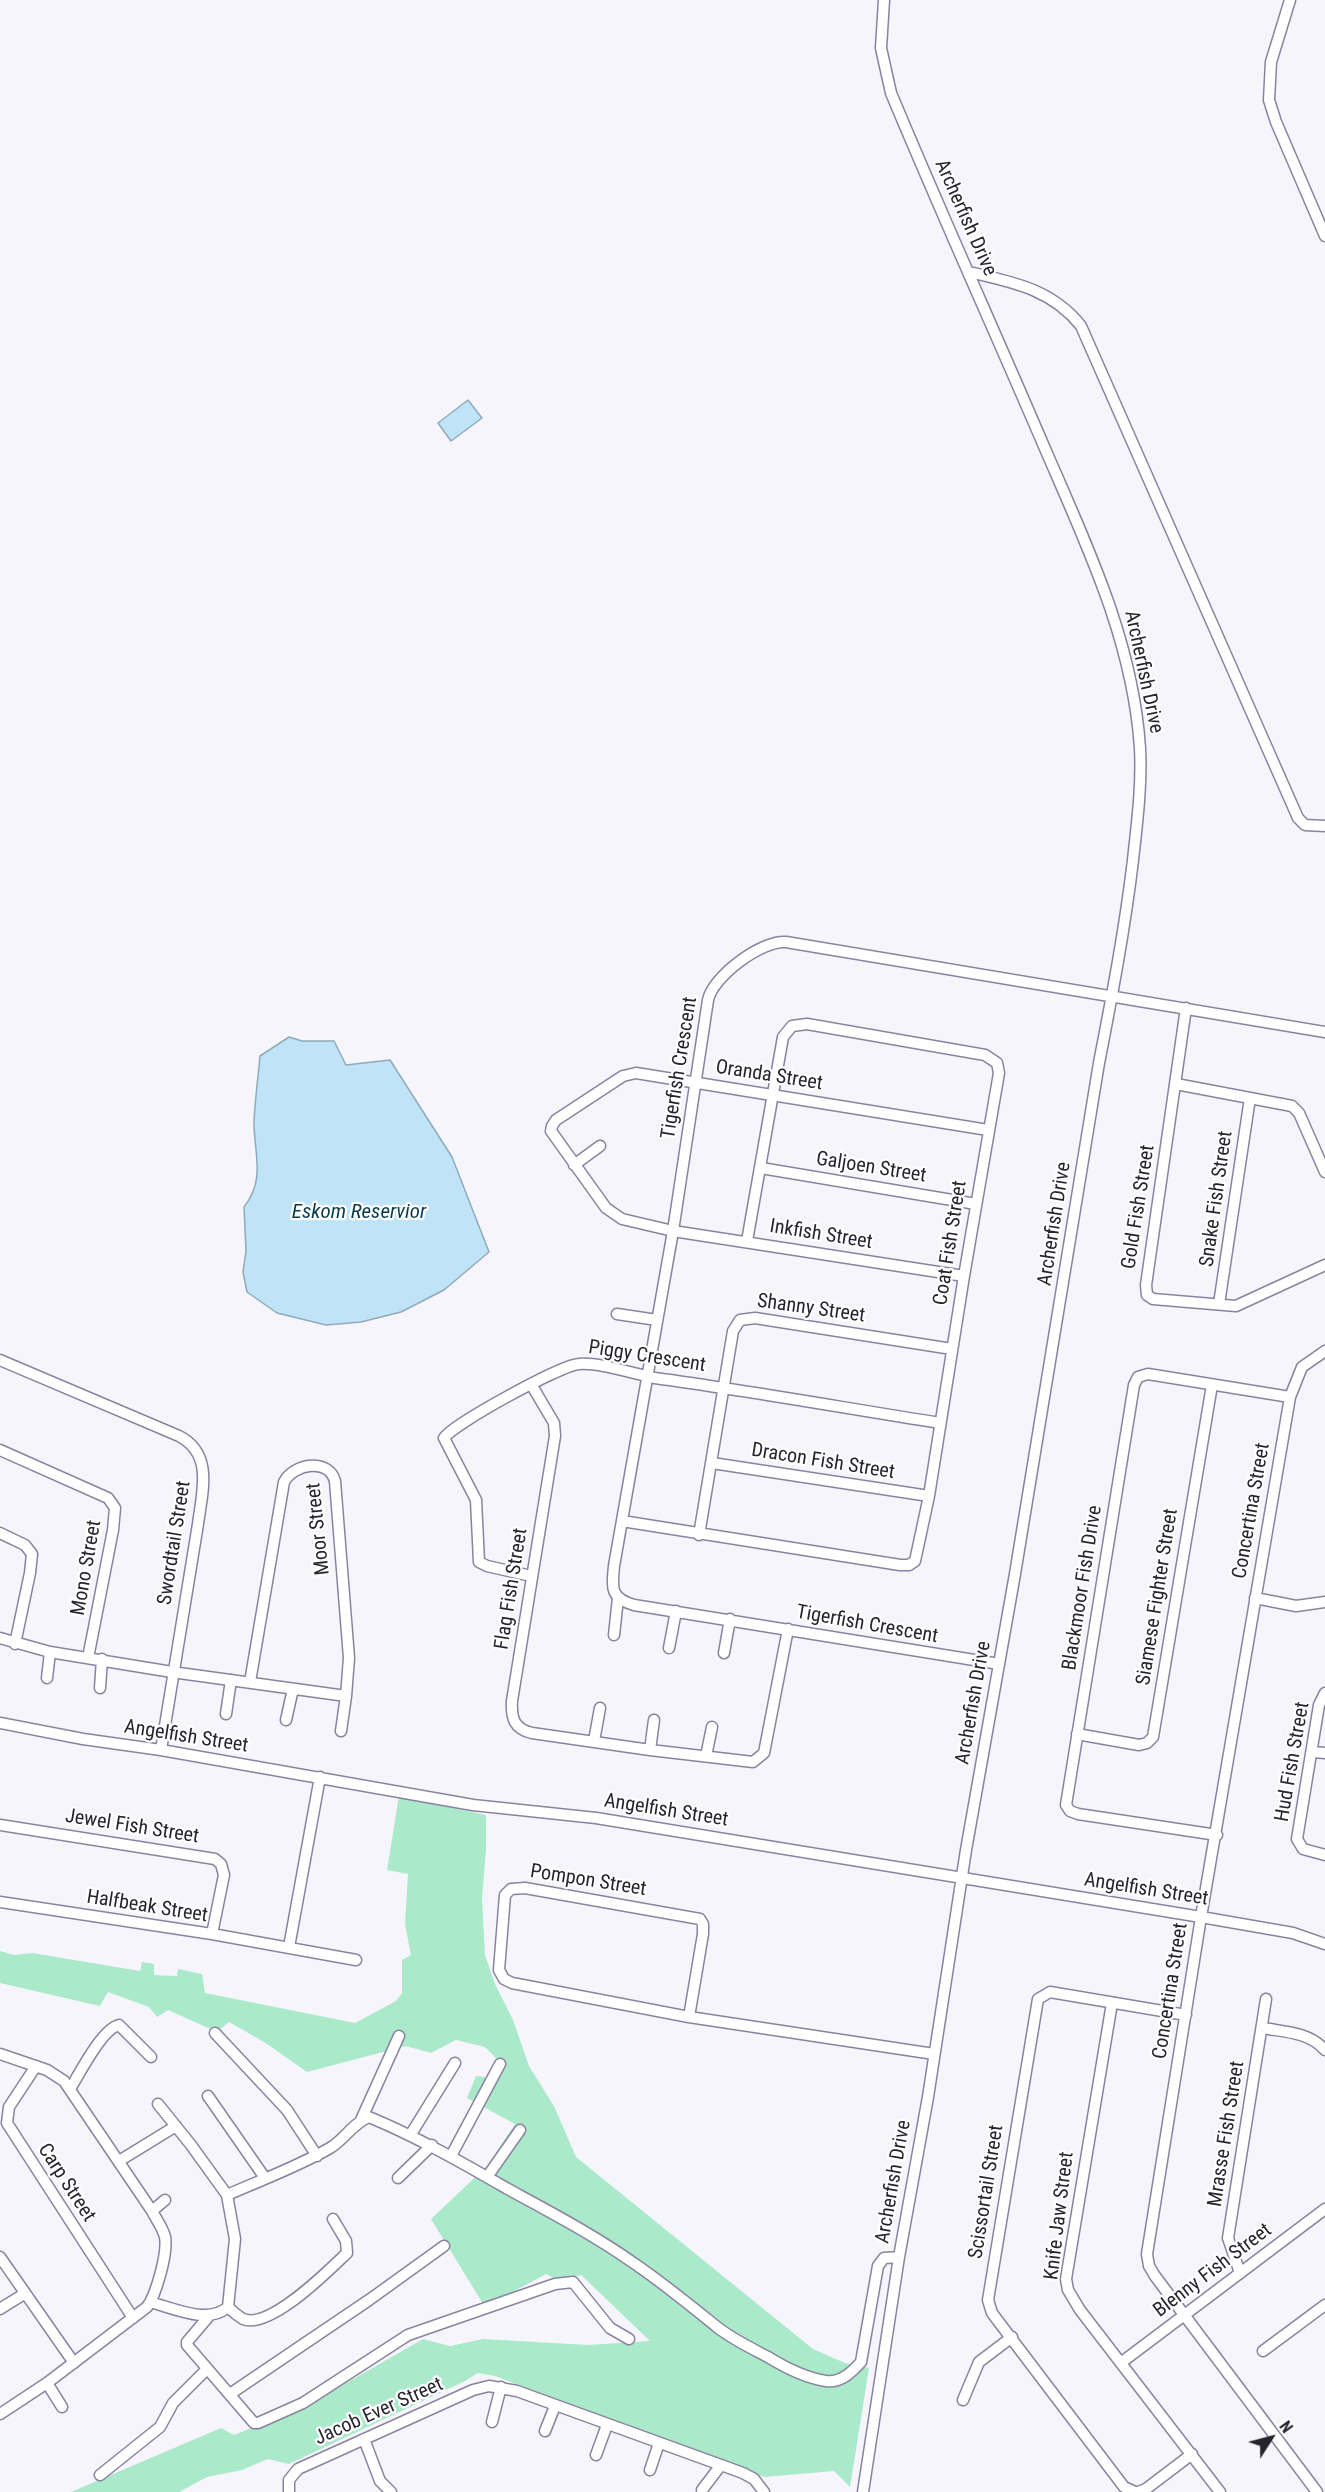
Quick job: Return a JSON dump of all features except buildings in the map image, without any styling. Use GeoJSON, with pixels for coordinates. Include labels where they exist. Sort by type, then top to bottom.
{"type":"FeatureCollection","features":[{"type":"Feature","properties":{"kind":"street","name":"Archerfish Drive"},"geometry":{"type":"LineString","coordinates":[[863,2489],[962,1878],[1099,1063],[1113,995],[1130,884],[1140,796],[1140,752],[1133,693],[1115,619],[1099,575],[887,81],[881,48],[884,0]]}},
{"type":"Feature","properties":{"kind":"street"},"geometry":{"type":"LineString","coordinates":[[1290,0],[1271,62],[1269,100],[1276,122],[1325,236]]}},
{"type":"Feature","properties":{"kind":"street"},"geometry":{"type":"LineString","coordinates":[[969,272],[1034,288],[1060,304],[1081,326],[1298,818],[1305,825],[1325,826]]}},
{"type":"Feature","properties":{"kind":"street","name":"Tigerfish Crescent"},"geometry":{"type":"LineString","coordinates":[[614,1635],[618,1598],[614,1590],[613,1577],[673,1231],[695,1083],[711,989],[726,972],[764,946],[774,942],[791,943],[1325,1032]]}},
{"type":"Feature","properties":{"kind":"street","name":"Gold Fish Street"},"geometry":{"type":"LineString","coordinates":[[1186,1008],[1146,1293],[1153,1299],[1233,1306],[1243,1304],[1325,1265]]}},
{"type":"Feature","properties":{"kind":"street","name":"Coat Fish Street"},"geometry":{"type":"LineString","coordinates":[[622,1521],[699,1535],[909,1565],[917,1558],[999,1071],[997,1063],[992,1058],[807,1024],[795,1024],[785,1032],[747,1241]]}},
{"type":"Feature","properties":{"kind":"street","name":"Oranda Street"},"geometry":{"type":"LineString","coordinates":[[673,1231],[613,1215],[551,1131],[556,1120],[627,1074],[636,1073],[988,1130]]}},
{"type":"Feature","properties":{"kind":"street"},"geometry":{"type":"LineString","coordinates":[[1176,1084],[1288,1104],[1297,1110],[1325,1172]]}},
{"type":"Feature","properties":{"kind":"street","name":"Snake Fish Street"},"geometry":{"type":"LineString","coordinates":[[1219,1305],[1250,1098]]}},
{"type":"Feature","properties":{"kind":"street"},"geometry":{"type":"LineString","coordinates":[[574,1165],[600,1146]]}},
{"type":"Feature","properties":{"kind":"street","name":"Galjoen Street"},"geometry":{"type":"LineString","coordinates":[[761,1168],[976,1204]]}},
{"type":"Feature","properties":{"kind":"street","name":"Inkfish Street"},"geometry":{"type":"LineString","coordinates":[[673,1231],[964,1276]]}},
{"type":"Feature","properties":{"kind":"street"},"geometry":{"type":"LineString","coordinates":[[617,1314],[657,1320]]}},
{"type":"Feature","properties":{"kind":"street","name":"Shanny Street"},"geometry":{"type":"LineString","coordinates":[[699,1535],[735,1325],[745,1318],[952,1349]]}},
{"type":"Feature","properties":{"kind":"street","name":"Concertina Street"},"geometry":{"type":"LineString","coordinates":[[1317,2492],[1155,2276],[1149,2266],[1147,2254],[1201,1917],[1217,1835],[1290,1397],[1302,1367],[1325,1351]]}},
{"type":"Feature","properties":{"kind":"street","name":"Swordtail Street"},"geometry":{"type":"LineString","coordinates":[[0,1359],[179,1436],[193,1446],[198,1453],[204,1471],[203,1487],[161,1750]]}},
{"type":"Feature","properties":{"kind":"street","name":"Piggy Crescent"},"geometry":{"type":"LineString","coordinates":[[531,1576],[479,1562],[476,1500],[444,1438],[450,1431],[531,1384],[581,1363],[940,1424]]}},
{"type":"Feature","properties":{"kind":"street","name":"Blackmoor Fish Drive"},"geometry":{"type":"LineString","coordinates":[[1217,1835],[1070,1811],[1066,1805],[1134,1384],[1138,1377],[1148,1374],[1290,1397]]}},
{"type":"Feature","properties":{"kind":"street","name":"Flag Fish Street"},"geometry":{"type":"LineString","coordinates":[[531,1384],[554,1423],[555,1436],[512,1701],[513,1721],[528,1732],[753,1762],[764,1753],[788,1629]]}},
{"type":"Feature","properties":{"kind":"street","name":"Siamese Fighter Street"},"geometry":{"type":"LineString","coordinates":[[1077,1734],[1139,1745],[1147,1743],[1153,1737],[1212,1384]]}},
{"type":"Feature","properties":{"kind":"street","name":"Mono Street"},"geometry":{"type":"LineString","coordinates":[[0,1450],[108,1498],[115,1508],[113,1530],[88,1658]]}},
{"type":"Feature","properties":{"kind":"street","name":"Dracon Fish Street"},"geometry":{"type":"LineString","coordinates":[[712,1463],[929,1496]]}},
{"type":"Feature","properties":{"kind":"street","name":"Moor Street"},"geometry":{"type":"LineString","coordinates":[[250,1682],[284,1482],[294,1471],[319,1465],[330,1470],[335,1481],[349,1658],[341,1731]]}},
{"type":"Feature","properties":{"kind":"street"},"geometry":{"type":"LineString","coordinates":[[0,1533],[25,1545],[32,1554],[15,1644]]}},
{"type":"Feature","properties":{"kind":"street","name":"Tigerfish Crescent"},"geometry":{"type":"LineString","coordinates":[[618,1598],[634,1605],[999,1664]]}},
{"type":"Feature","properties":{"kind":"street"},"geometry":{"type":"LineString","coordinates":[[1255,1598],[1296,1606],[1325,1602]]}},
{"type":"Feature","properties":{"kind":"street"},"geometry":{"type":"LineString","coordinates":[[669,1647],[676,1611]]}},
{"type":"Feature","properties":{"kind":"street"},"geometry":{"type":"LineString","coordinates":[[724,1653],[730,1619]]}},
{"type":"Feature","properties":{"kind":"street"},"geometry":{"type":"LineString","coordinates":[[0,1638],[50,1652],[172,1672],[346,1696]]}},
{"type":"Feature","properties":{"kind":"street"},"geometry":{"type":"LineString","coordinates":[[46,1678],[50,1652]]}},
{"type":"Feature","properties":{"kind":"street"},"geometry":{"type":"LineString","coordinates":[[100,1688],[102,1659]]}},
{"type":"Feature","properties":{"kind":"street"},"geometry":{"type":"LineString","coordinates":[[226,1714],[231,1680]]}},
{"type":"Feature","properties":{"kind":"street"},"geometry":{"type":"LineString","coordinates":[[286,1720],[293,1689]]}},
{"type":"Feature","properties":{"kind":"street","name":"Hud Fish Street"},"geometry":{"type":"LineString","coordinates":[[1325,1693],[1319,1705],[1297,1839],[1303,1849],[1325,1855]]}},
{"type":"Feature","properties":{"kind":"street"},"geometry":{"type":"LineString","coordinates":[[594,1741],[600,1708]]}},
{"type":"Feature","properties":{"kind":"street"},"geometry":{"type":"LineString","coordinates":[[650,1750],[654,1720]]}},
{"type":"Feature","properties":{"kind":"street","name":"Angelfish Street"},"geometry":{"type":"LineString","coordinates":[[0,1723],[71,1737],[161,1750],[473,1804],[596,1818],[1201,1917],[1293,1933],[1325,1944]]}},
{"type":"Feature","properties":{"kind":"street"},"geometry":{"type":"LineString","coordinates":[[706,1756],[712,1727]]}},
{"type":"Feature","properties":{"kind":"street"},"geometry":{"type":"LineString","coordinates":[[1313,1752],[1325,1753]]}},
{"type":"Feature","properties":{"kind":"street"},"geometry":{"type":"LineString","coordinates":[[289,1947],[320,1777]]}},
{"type":"Feature","properties":{"kind":"street","name":"Jewel Fish Street"},"geometry":{"type":"LineString","coordinates":[[0,1825],[215,1859],[222,1867],[224,1875],[212,1935]]}},
{"type":"Feature","properties":{"kind":"street","name":"Pompon Street"},"geometry":{"type":"LineString","coordinates":[[689,2017],[703,1934],[703,1924],[700,1919],[525,1888],[511,1889],[505,1895],[499,1970],[508,1982],[689,2017],[934,2054]]}},
{"type":"Feature","properties":{"kind":"street","name":"Halfbeak Street"},"geometry":{"type":"LineString","coordinates":[[0,1902],[289,1947],[356,1960]]}},
{"type":"Feature","properties":{"kind":"street","name":"Scissortail Street"},"geometry":{"type":"LineString","coordinates":[[1186,2015],[1050,1992],[1041,1995],[1036,2003],[988,2301],[992,2313],[1124,2487],[1136,2492],[1146,2489],[1192,2454]]}},
{"type":"Feature","properties":{"kind":"street","name":"Mrasse Fish Street"},"geometry":{"type":"LineString","coordinates":[[1240,2273],[1228,2238],[1266,1999]]}},
{"type":"Feature","properties":{"kind":"street","name":"Knife Jaw Street"},"geometry":{"type":"LineString","coordinates":[[1112,2004],[1066,2282],[1069,2294],[1080,2310],[1220,2492]]}},
{"type":"Feature","properties":{"kind":"street"},"geometry":{"type":"LineString","coordinates":[[70,2089],[104,2036],[115,2026],[119,2025],[126,2030],[151,2057]]}},
{"type":"Feature","properties":{"kind":"street"},"geometry":{"type":"LineString","coordinates":[[1263,2028],[1302,2035],[1316,2041],[1325,2050]]}},
{"type":"Feature","properties":{"kind":"street"},"geometry":{"type":"LineString","coordinates":[[215,2033],[287,2110],[317,2156]]}},
{"type":"Feature","properties":{"kind":"street"},"geometry":{"type":"LineString","coordinates":[[361,2120],[399,2036]]}},
{"type":"Feature","properties":{"kind":"street"},"geometry":{"type":"LineString","coordinates":[[0,2054],[57,2075],[70,2089],[152,2211],[165,2243],[154,2294],[150,2302],[133,2318],[74,2363],[0,2414]]}},
{"type":"Feature","properties":{"kind":"street"},"geometry":{"type":"LineString","coordinates":[[411,2134],[455,2063]]}},
{"type":"Feature","properties":{"kind":"street"},"geometry":{"type":"LineString","coordinates":[[451,2156],[500,2064]]}},
{"type":"Feature","properties":{"kind":"street","name":"Carp Street"},"geometry":{"type":"LineString","coordinates":[[36,2066],[9,2107],[7,2124],[133,2318]]}},
{"type":"Feature","properties":{"kind":"street"},"geometry":{"type":"LineString","coordinates":[[208,2096],[265,2178]]}},
{"type":"Feature","properties":{"kind":"street"},"geometry":{"type":"LineString","coordinates":[[150,2302],[209,2316],[221,2314],[228,2307],[235,2238],[227,2195],[158,2104]]}},
{"type":"Feature","properties":{"kind":"street"},"geometry":{"type":"LineString","coordinates":[[227,2195],[317,2156],[333,2146],[361,2120],[369,2117],[432,2145],[576,2227],[636,2264],[682,2301],[703,2314],[718,2328],[793,2371],[828,2381],[840,2379],[851,2373],[861,2362],[878,2266],[884,2258],[899,2257]]}},
{"type":"Feature","properties":{"kind":"street"},"geometry":{"type":"LineString","coordinates":[[119,2162],[176,2126]]}},
{"type":"Feature","properties":{"kind":"street"},"geometry":{"type":"LineString","coordinates":[[487,2177],[520,2130]]}},
{"type":"Feature","properties":{"kind":"street"},"geometry":{"type":"LineString","coordinates":[[398,2178],[432,2145]]}},
{"type":"Feature","properties":{"kind":"street"},"geometry":{"type":"LineString","coordinates":[[152,2211],[165,2200]]}},
{"type":"Feature","properties":{"kind":"street","name":"Blenny Fish Street"},"geometry":{"type":"LineString","coordinates":[[1122,2362],[1325,2209]]}},
{"type":"Feature","properties":{"kind":"street"},"geometry":{"type":"LineString","coordinates":[[228,2307],[243,2319],[259,2320],[272,2314],[317,2282],[347,2253],[346,2241],[333,2219]]}},
{"type":"Feature","properties":{"kind":"street"},"geometry":{"type":"LineString","coordinates":[[230,2394],[444,2246]]}},
{"type":"Feature","properties":{"kind":"street"},"geometry":{"type":"LineString","coordinates":[[0,2257],[74,2363]]}},
{"type":"Feature","properties":{"kind":"street"},"geometry":{"type":"LineString","coordinates":[[209,2316],[187,2345],[254,2423],[303,2403],[408,2336],[508,2299],[569,2281],[577,2286],[610,2328],[629,2339]]}},
{"type":"Feature","properties":{"kind":"street"},"geometry":{"type":"LineString","coordinates":[[0,2309],[24,2294]]}},
{"type":"Feature","properties":{"kind":"street"},"geometry":{"type":"LineString","coordinates":[[1263,2351],[1323,2310]]}},
{"type":"Feature","properties":{"kind":"street"},"geometry":{"type":"LineString","coordinates":[[963,2400],[979,2362],[1012,2337]]}},
{"type":"Feature","properties":{"kind":"street"},"geometry":{"type":"LineString","coordinates":[[100,2475],[160,2427],[174,2403],[207,2369]]}},
{"type":"Feature","properties":{"kind":"street"},"geometry":{"type":"LineString","coordinates":[[47,2383],[62,2407]]}},
{"type":"Feature","properties":{"kind":"street","name":"Jacob Ever Street"},"geometry":{"type":"LineString","coordinates":[[289,2492],[289,2480],[298,2469],[473,2390],[489,2386],[501,2387],[748,2475],[764,2492]]}},
{"type":"Feature","properties":{"kind":"street"},"geometry":{"type":"LineString","coordinates":[[492,2422],[501,2387]]}},
{"type":"Feature","properties":{"kind":"street"},"geometry":{"type":"LineString","coordinates":[[545,2431],[555,2406]]}},
{"type":"Feature","properties":{"kind":"street"},"geometry":{"type":"LineString","coordinates":[[596,2455],[607,2425]]}},
{"type":"Feature","properties":{"kind":"street"},"geometry":{"type":"LineString","coordinates":[[364,2439],[380,2481],[391,2492]]}},
{"type":"Feature","properties":{"kind":"street"},"geometry":{"type":"LineString","coordinates":[[650,2470],[659,2442]]}},
{"type":"Feature","properties":{"kind":"street"},"geometry":{"type":"LineString","coordinates":[[702,2490],[721,2465]]}},
{"type":"Feature","properties":{"kind":"green space"},"geometry":{"type":"Polygon","coordinates":[[[399,1796],[486,1815],[482,1898],[485,1955],[495,1984],[513,2020],[529,2066],[554,2106],[576,2157],[813,2349],[845,2363],[869,2368],[850,2487],[834,2471],[764,2477],[495,2376],[478,2373],[289,2464],[268,2459],[242,2470],[207,2477],[179,2492],[71,2492],[221,2428],[234,2435],[306,2406],[423,2339],[450,2346],[483,2339],[588,2345],[650,2341],[581,2275],[559,2281],[546,2274],[485,2307],[431,2219],[487,2166],[515,2124],[467,2098],[476,2076],[493,2078],[500,2062],[485,2047],[456,2040],[431,2053],[406,2046],[307,2072],[264,2042],[229,2022],[217,2032],[168,2010],[157,2017],[149,2007],[108,1992],[100,2006],[0,1983],[0,1951],[14,1955],[32,1953],[140,1971],[142,1962],[154,1964],[154,1975],[177,1976],[178,1969],[202,1974],[205,1993],[355,2023],[396,2001],[402,1993],[402,1960],[411,1955],[405,1924],[408,1874],[387,1870],[399,1796]]]}},
{"type":"Feature","properties":{"kind":"water"},"geometry":{"type":"Polygon","coordinates":[[[468,400],[482,418],[451,441],[438,423],[468,400]]]}},
{"type":"Feature","properties":{"kind":"water","name":"Eskom Reservior"},"geometry":{"type":"Polygon","coordinates":[[[289,1037],[302,1041],[334,1041],[346,1065],[390,1060],[452,1157],[489,1252],[444,1290],[401,1312],[361,1322],[326,1325],[277,1313],[247,1292],[243,1272],[246,1251],[244,1207],[251,1197],[257,1176],[254,1122],[260,1056],[289,1037]]]}}]}
